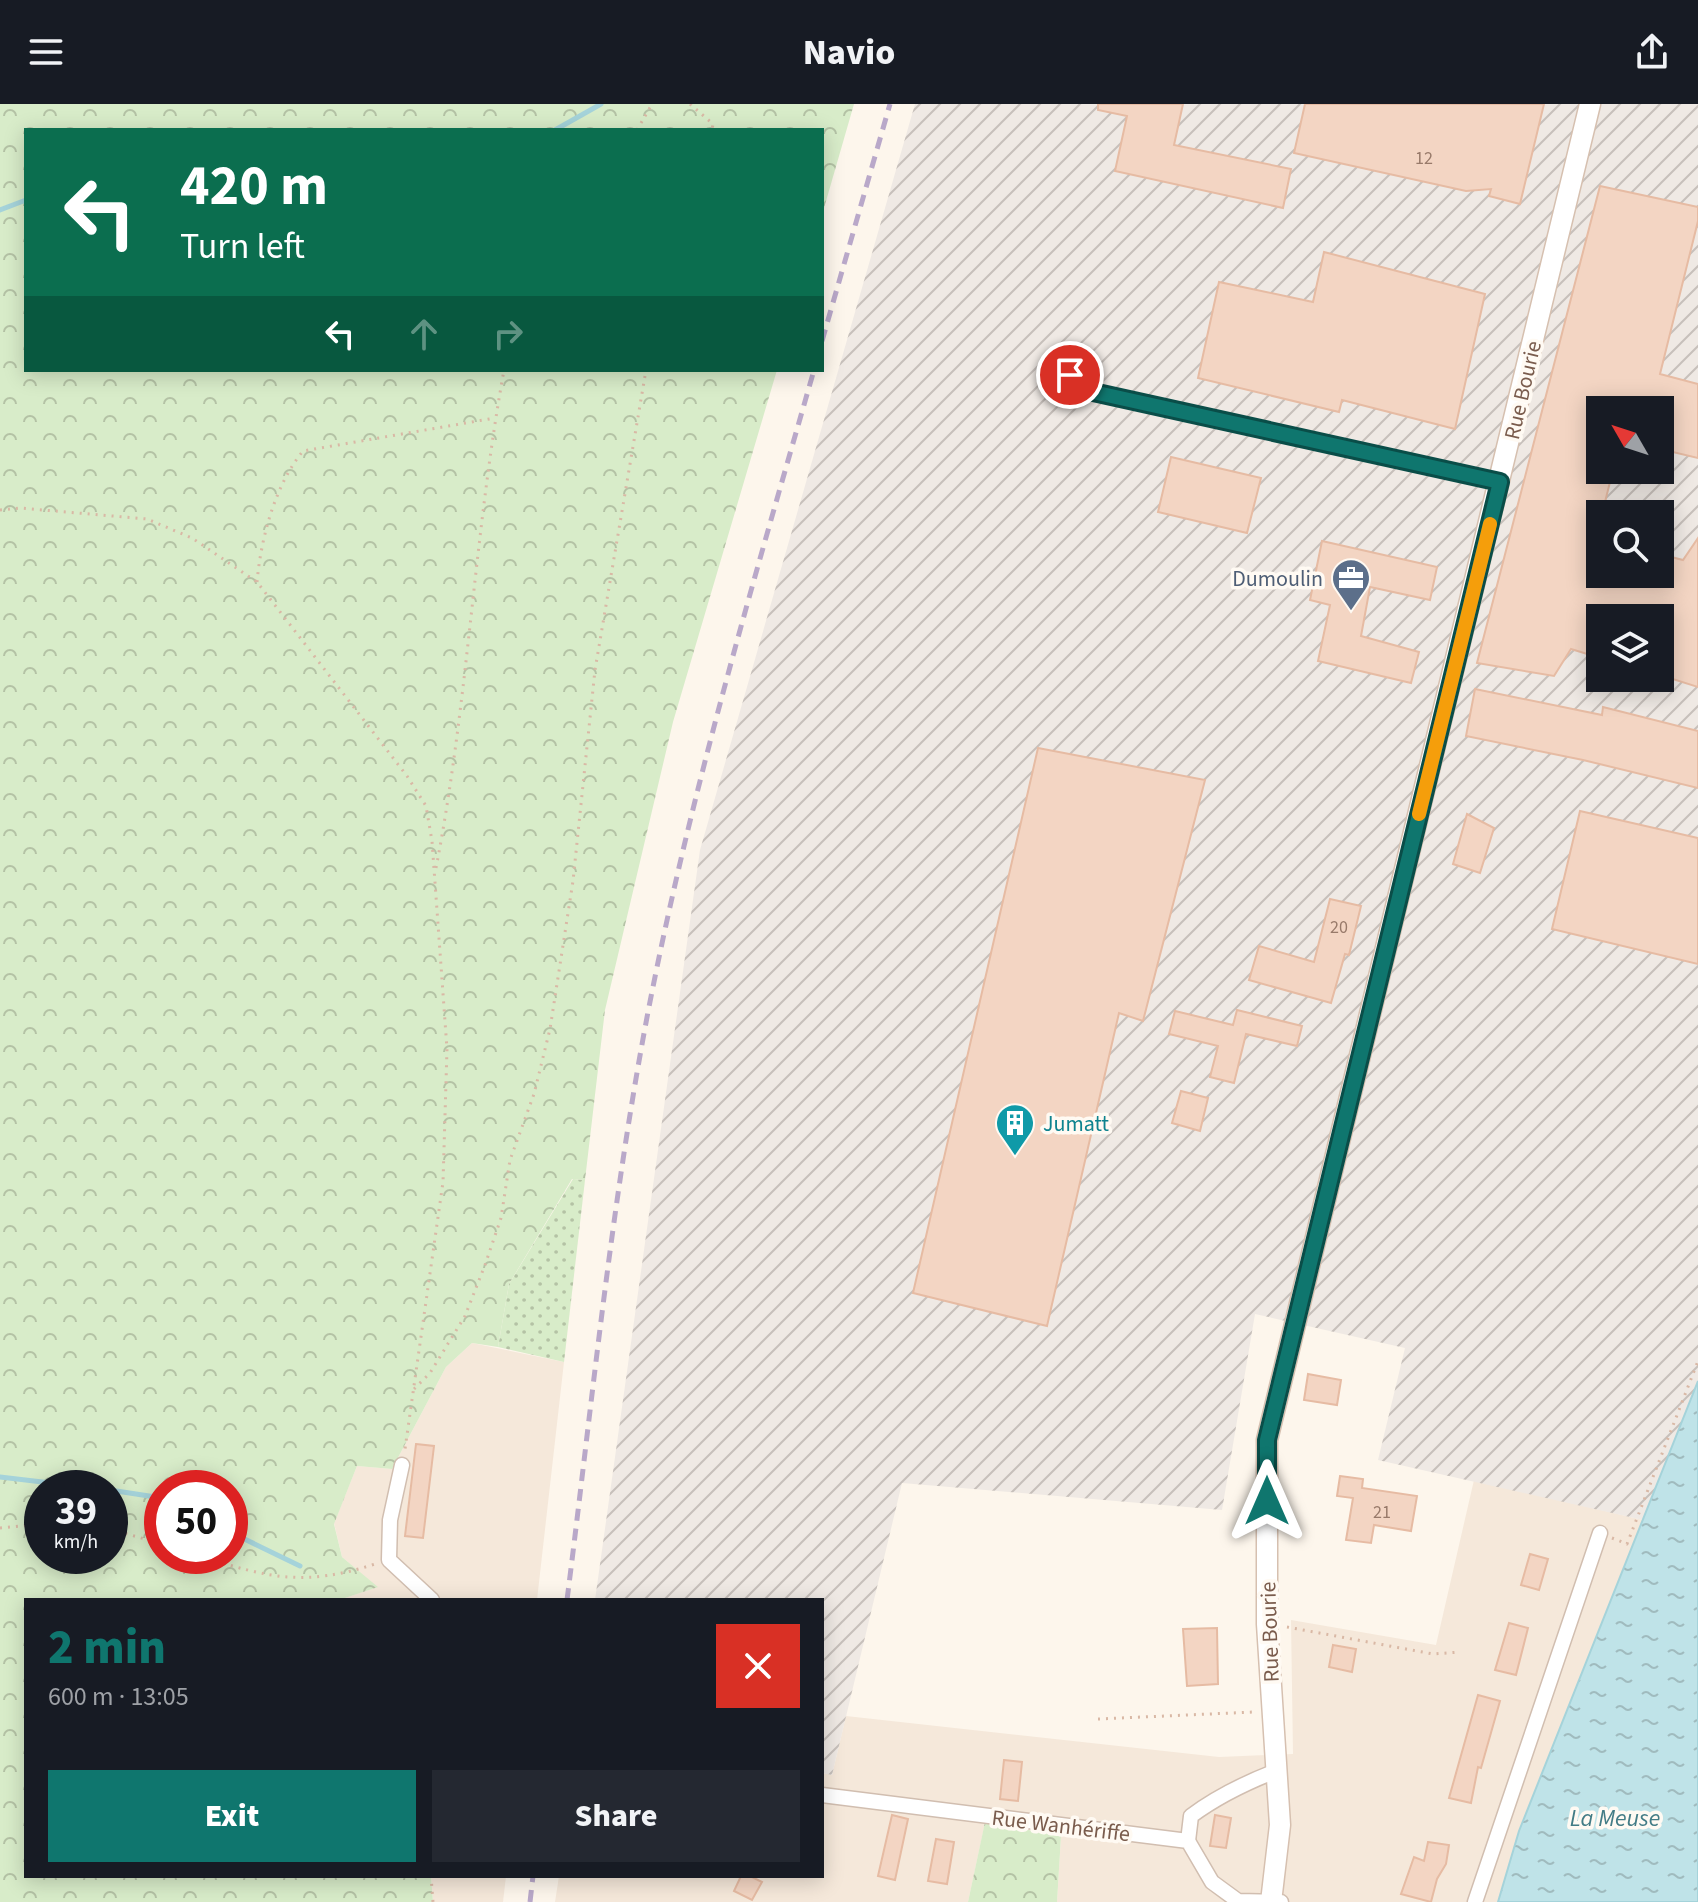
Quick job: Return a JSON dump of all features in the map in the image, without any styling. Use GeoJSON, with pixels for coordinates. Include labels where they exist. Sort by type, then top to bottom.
{"type":"FeatureCollection","features":[{"type":"Feature","properties":{"kind":"main road","name":"Rue Bourie"},"geometry":{"type":"LineString","coordinates":[[1275,1902],[1280,1825],[1267,1624],[1267,1440],[1590,104]]}},
{"type":"Feature","properties":{"kind":"street"},"geometry":{"type":"LineString","coordinates":[[402,1465],[390,1520],[389,1560],[430,1598]]}},
{"type":"Feature","properties":{"kind":"street"},"geometry":{"type":"LineString","coordinates":[[1475,1902],[1600,1533]]}},
{"type":"Feature","properties":{"kind":"street"},"geometry":{"type":"LineString","coordinates":[[1275,1902],[1238,1901],[1212,1882],[1188,1841],[1191,1816],[1215,1798],[1276,1771]]}},
{"type":"Feature","properties":{"kind":"street","name":"Rue Wanhériffe"},"geometry":{"type":"LineString","coordinates":[[824,1795],[1188,1841]]}},
{"type":"Feature","properties":{"kind":"lane"},"geometry":{"type":"LineString","coordinates":[[1070,375],[1093,392],[1500,482]]}},
{"type":"Feature","properties":{"kind":"path"},"geometry":{"type":"LineString","coordinates":[[638,128],[652,104]]}},
{"type":"Feature","properties":{"kind":"path"},"geometry":{"type":"LineString","coordinates":[[690,104],[713,124],[712,128]]}},
{"type":"Feature","properties":{"kind":"path"},"geometry":{"type":"LineString","coordinates":[[435,875],[465,686],[495,418],[504,372]]}},
{"type":"Feature","properties":{"kind":"path"},"geometry":{"type":"LineString","coordinates":[[414,1389],[430,1373],[465,1316],[485,1265],[501,1218],[510,1160],[534,1094],[550,1029],[573,881],[595,670],[646,372]]}},
{"type":"Feature","properties":{"kind":"path"},"geometry":{"type":"LineString","coordinates":[[257,582],[258,565],[270,519],[290,466],[303,451],[495,418]]}},
{"type":"Feature","properties":{"kind":"path"},"geometry":{"type":"LineString","coordinates":[[0,510],[20,508],[147,519],[192,538],[257,582],[414,786],[426,806],[435,875],[447,1049],[443,1182],[402,1465]]}},
{"type":"Feature","properties":{"kind":"path"},"geometry":{"type":"LineString","coordinates":[[1600,1533],[1627,1544],[1698,1361]]}},
{"type":"Feature","properties":{"kind":"path"},"geometry":{"type":"LineString","coordinates":[[0,1528],[24,1526]]}},
{"type":"Feature","properties":{"kind":"path"},"geometry":{"type":"LineString","coordinates":[[248,1571],[297,1580],[350,1572],[389,1560]]}},
{"type":"Feature","properties":{"kind":"path"},"geometry":{"type":"LineString","coordinates":[[1267,1624],[1433,1654],[1460,1652]]}},
{"type":"Feature","properties":{"kind":"path"},"geometry":{"type":"LineString","coordinates":[[1098,1719],[1271,1711]]}},
{"type":"Feature","properties":{"kind":"path"},"geometry":{"type":"LineString","coordinates":[[431,1878],[433,1902]]}},
{"type":"Feature","properties":{"kind":"shaded area"},"geometry":{"type":"Polygon","coordinates":[[[915,104],[1698,104],[1698,1381],[1643,1520],[1378,1460],[1405,1348],[1255,1314],[1222,1510],[902,1483],[832,1775],[824,1773],[824,1598],[595,1598],[700,850],[915,104]]]}},
{"type":"Feature","properties":{"kind":"shaded area"},"geometry":{"type":"Polygon","coordinates":[[[472,1343],[564,1362],[537,1598],[345,1598],[377,1587],[342,1557],[334,1523],[357,1466],[392,1469],[446,1367],[472,1343]]]}},
{"type":"Feature","properties":{"kind":"shaded area"},"geometry":{"type":"Polygon","coordinates":[[[1474,1480],[1643,1520],[1519,1831],[1498,1902],[1057,1902],[1061,1836],[985,1823],[968,1902],[555,1902],[559,1878],[824,1878],[824,1773],[832,1775],[846,1716],[1219,1757],[1293,1754],[1291,1620],[1436,1645],[1474,1480]]]}},
{"type":"Feature","properties":{"kind":"shaded area"},"geometry":{"type":"Polygon","coordinates":[[[431,1878],[506,1878],[503,1902],[433,1902],[431,1878]]]}},
{"type":"Feature","properties":{"kind":"green space"},"geometry":{"type":"Polygon","coordinates":[[[0,104],[854,104],[824,208],[824,128],[24,128],[24,372],[776,372],[673,722],[605,1010],[585,1180],[572,1179],[509,1284],[498,1347],[472,1343],[446,1367],[392,1469],[357,1466],[334,1524],[342,1557],[378,1587],[345,1598],[24,1598],[24,1878],[431,1878],[433,1902],[0,1902],[0,104]]]}},
{"type":"Feature","properties":{"kind":"green space"},"geometry":{"type":"Polygon","coordinates":[[[573,1179],[585,1180],[564,1362],[498,1347],[509,1284],[573,1179]]]}},
{"type":"Feature","properties":{"kind":"green space"},"geometry":{"type":"Polygon","coordinates":[[[985,1822],[1061,1836],[1057,1902],[968,1902],[985,1822]]]}},
{"type":"Feature","properties":{"kind":"water","name":"La Meuse"},"geometry":{"type":"Polygon","coordinates":[[[1698,1381],[1698,1902],[1498,1902],[1519,1831],[1698,1381]]]}},
{"type":"Feature","properties":{"kind":"building"},"geometry":{"type":"Polygon","coordinates":[[[1098,104],[1183,104],[1174,145],[1291,169],[1283,208],[1115,171],[1127,116],[1098,110],[1098,104]]]}},
{"type":"Feature","properties":{"kind":"building"},"geometry":{"type":"Polygon","coordinates":[[[1305,104],[1544,104],[1520,204],[1489,196],[1491,189],[1466,191],[1294,153],[1305,104]]]}},
{"type":"Feature","properties":{"kind":"building"},"geometry":{"type":"Polygon","coordinates":[[[1600,186],[1698,207],[1698,221],[1660,374],[1698,384],[1698,458],[1674,452],[1674,396],[1586,396],[1586,484],[1610,484],[1606,500],[1586,500],[1586,588],[1674,588],[1674,558],[1683,560],[1698,538],[1698,687],[1674,679],[1674,604],[1586,604],[1586,654],[1571,649],[1554,676],[1477,663],[1600,186]]]}},
{"type":"Feature","properties":{"kind":"building"},"geometry":{"type":"Polygon","coordinates":[[[1324,252],[1485,294],[1455,429],[1342,400],[1339,412],[1198,378],[1219,282],[1313,302],[1324,252]]]}},
{"type":"Feature","properties":{"kind":"building"},"geometry":{"type":"Polygon","coordinates":[[[1171,457],[1261,478],[1247,533],[1158,512],[1171,457]]]}},
{"type":"Feature","properties":{"kind":"building"},"geometry":{"type":"Polygon","coordinates":[[[1322,541],[1437,567],[1430,600],[1370,587],[1361,636],[1419,652],[1411,683],[1318,661],[1330,605],[1310,600],[1322,541]]]}},
{"type":"Feature","properties":{"kind":"building"},"geometry":{"type":"Polygon","coordinates":[[[1475,689],[1602,715],[1603,707],[1698,731],[1698,788],[1466,736],[1475,689]]]}},
{"type":"Feature","properties":{"kind":"building","name":"Jumatt"},"geometry":{"type":"Polygon","coordinates":[[[1038,748],[1205,780],[1143,1021],[1119,1013],[1047,1326],[913,1293],[1038,748]]]}},
{"type":"Feature","properties":{"kind":"building"},"geometry":{"type":"Polygon","coordinates":[[[1580,811],[1698,838],[1698,964],[1552,929],[1580,811]]]}},
{"type":"Feature","properties":{"kind":"building"},"geometry":{"type":"Polygon","coordinates":[[[1467,814],[1494,828],[1480,873],[1453,864],[1467,814]]]}},
{"type":"Feature","properties":{"kind":"building"},"geometry":{"type":"Polygon","coordinates":[[[1330,899],[1361,906],[1349,955],[1345,954],[1331,1003],[1249,980],[1259,946],[1314,962],[1330,899]]]}},
{"type":"Feature","properties":{"kind":"building"},"geometry":{"type":"Polygon","coordinates":[[[1237,1010],[1302,1026],[1297,1046],[1246,1034],[1234,1083],[1210,1077],[1218,1046],[1169,1034],[1175,1011],[1233,1025],[1237,1010]]]}},
{"type":"Feature","properties":{"kind":"building"},"geometry":{"type":"Polygon","coordinates":[[[1181,1091],[1208,1098],[1200,1131],[1172,1123],[1181,1091]]]}},
{"type":"Feature","properties":{"kind":"building"},"geometry":{"type":"Polygon","coordinates":[[[1308,1374],[1341,1380],[1337,1405],[1304,1400],[1308,1374]]]}},
{"type":"Feature","properties":{"kind":"building"},"geometry":{"type":"Polygon","coordinates":[[[416,1444],[434,1446],[423,1538],[405,1536],[416,1444]]]}},
{"type":"Feature","properties":{"kind":"building"},"geometry":{"type":"Polygon","coordinates":[[[1340,1476],[1363,1479],[1362,1488],[1417,1496],[1411,1531],[1374,1525],[1371,1543],[1346,1540],[1353,1498],[1337,1496],[1340,1476]]]}},
{"type":"Feature","properties":{"kind":"building"},"geometry":{"type":"Polygon","coordinates":[[[1530,1554],[1548,1559],[1539,1590],[1521,1585],[1530,1554]]]}},
{"type":"Feature","properties":{"kind":"building"},"geometry":{"type":"Polygon","coordinates":[[[1509,1623],[1528,1628],[1516,1675],[1495,1670],[1509,1623]]]}},
{"type":"Feature","properties":{"kind":"building"},"geometry":{"type":"Polygon","coordinates":[[[1217,1628],[1218,1684],[1187,1686],[1183,1629],[1217,1628]]]}},
{"type":"Feature","properties":{"kind":"building"},"geometry":{"type":"Polygon","coordinates":[[[1333,1645],[1356,1649],[1352,1672],[1329,1667],[1333,1645]]]}},
{"type":"Feature","properties":{"kind":"building"},"geometry":{"type":"Polygon","coordinates":[[[1478,1695],[1500,1701],[1481,1768],[1478,1767],[1471,1803],[1449,1798],[1478,1695]]]}},
{"type":"Feature","properties":{"kind":"building"},"geometry":{"type":"Polygon","coordinates":[[[1004,1760],[1022,1762],[1018,1801],[1000,1799],[1004,1760]]]}},
{"type":"Feature","properties":{"kind":"building"},"geometry":{"type":"Polygon","coordinates":[[[892,1815],[908,1819],[895,1880],[878,1876],[892,1815]]]}},
{"type":"Feature","properties":{"kind":"building"},"geometry":{"type":"Polygon","coordinates":[[[1215,1815],[1231,1818],[1226,1848],[1210,1846],[1215,1815]]]}},
{"type":"Feature","properties":{"kind":"building"},"geometry":{"type":"Polygon","coordinates":[[[936,1839],[954,1842],[947,1884],[928,1881],[936,1839]]]}},
{"type":"Feature","properties":{"kind":"building"},"geometry":{"type":"Polygon","coordinates":[[[1428,1842],[1449,1845],[1446,1864],[1437,1879],[1431,1902],[1401,1894],[1414,1857],[1424,1861],[1428,1842]]]}},
{"type":"Feature","properties":{"kind":"building"},"geometry":{"type":"Polygon","coordinates":[[[740,1878],[754,1878],[762,1882],[752,1900],[734,1891],[740,1878]]]}},
{"type":"Feature","properties":{"kind":"waterway"},"geometry":{"type":"LineString","coordinates":[[559,128],[601,104]]}},
{"type":"Feature","properties":{"kind":"waterway"},"geometry":{"type":"LineString","coordinates":[[0,210],[24,201]]}},
{"type":"Feature","properties":{"kind":"waterway"},"geometry":{"type":"LineString","coordinates":[[0,1477],[24,1480]]}},
{"type":"Feature","properties":{"kind":"waterway"},"geometry":{"type":"LineString","coordinates":[[128,1493],[144,1495]]}},
{"type":"Feature","properties":{"kind":"waterway"},"geometry":{"type":"LineString","coordinates":[[248,1541],[300,1566]]}},
{"type":"Feature","properties":{"kind":"railway"},"geometry":{"type":"LineString","coordinates":[[824,334],[890,104]]}},
{"type":"Feature","properties":{"kind":"railway"},"geometry":{"type":"LineString","coordinates":[[567,1598],[613,1232],[648,1012],[703,770],[813,372]]}},
{"type":"Feature","properties":{"kind":"railway"},"geometry":{"type":"LineString","coordinates":[[530,1902],[533,1878]]}},
{"type":"Feature","properties":{"kind":"slow traffic"},"geometry":{"type":"LineString","coordinates":[[1419,814],[1490,524]]}},
{"type":"Feature","properties":{"kind":"place","name":"Dumoulin"},"geometry":{"type":"Point","coordinates":[1351,612]}},
{"type":"Feature","properties":{"kind":"place","name":"Jumatt"},"geometry":{"type":"Point","coordinates":[1015,1157]}},
{"type":"Feature","properties":{"kind":"route"},"geometry":{"type":"LineString","coordinates":[[1070,375],[1093,392],[1500,482],[1267,1440],[1267,1501]]}}]}
